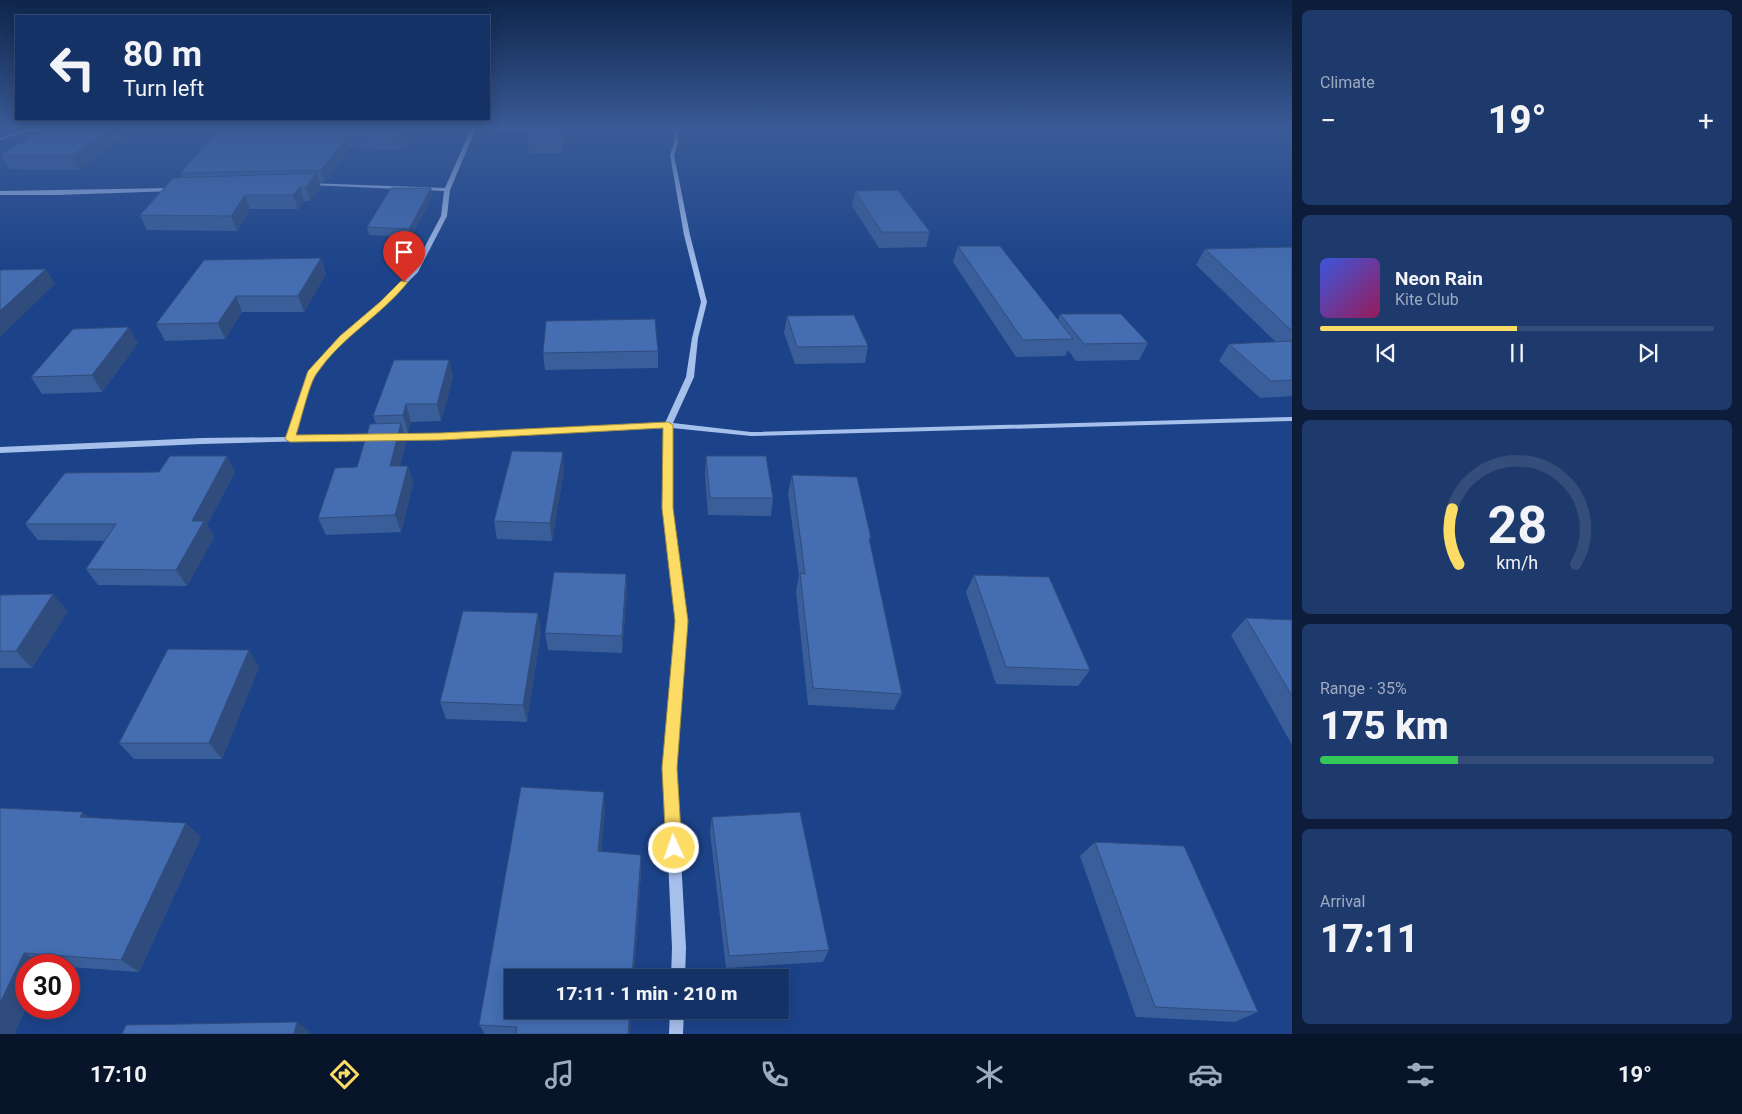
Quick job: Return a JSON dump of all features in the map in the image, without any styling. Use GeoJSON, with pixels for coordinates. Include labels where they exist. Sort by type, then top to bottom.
{"type":"FeatureCollection","features":[{"type":"Feature","properties":{"kind":"street"},"geometry":{"type":"LineString","coordinates":[[290,439],[311,373],[343,338],[383,304],[415,272],[444,216],[447,190],[453,176]]}},
{"type":"Feature","properties":{"kind":"street"},"geometry":{"type":"LineString","coordinates":[[676,176],[687,235],[704,302],[695,338],[690,377],[668,425],[668,508],[681,621],[670,768],[679,948],[678,969]]}},
{"type":"Feature","properties":{"kind":"street"},"geometry":{"type":"LineString","coordinates":[[302,185],[447,190]]}},
{"type":"Feature","properties":{"kind":"street"},"geometry":{"type":"LineString","coordinates":[[0,193],[176,190]]}},
{"type":"Feature","properties":{"kind":"street"},"geometry":{"type":"LineString","coordinates":[[0,450],[202,440],[441,436],[668,425],[751,434],[1292,419]]}},
{"type":"Feature","properties":{"kind":"street"},"geometry":{"type":"LineString","coordinates":[[676,1034],[677,1019]]}},
{"type":"Feature","properties":{"kind":"building"},"geometry":{"type":"Polygon","coordinates":[[[314,176],[306,187],[300,187],[293,195],[245,195],[231,216],[140,215],[173,178],[314,176]]]}},
{"type":"Feature","properties":{"kind":"building"},"geometry":{"type":"Polygon","coordinates":[[[391,188],[431,188],[409,229],[367,227],[391,188]]]}},
{"type":"Feature","properties":{"kind":"building"},"geometry":{"type":"Polygon","coordinates":[[[898,190],[930,232],[882,232],[855,191],[898,190]]]}},
{"type":"Feature","properties":{"kind":"building"},"geometry":{"type":"Polygon","coordinates":[[[958,246],[1000,246],[1073,339],[1023,340],[958,246]]]}},
{"type":"Feature","properties":{"kind":"building"},"geometry":{"type":"Polygon","coordinates":[[[1292,247],[1292,331],[1205,249],[1292,247]]]}},
{"type":"Feature","properties":{"kind":"building"},"geometry":{"type":"Polygon","coordinates":[[[321,258],[298,296],[236,296],[218,323],[156,324],[204,260],[321,258]]]}},
{"type":"Feature","properties":{"kind":"building"},"geometry":{"type":"Polygon","coordinates":[[[46,269],[0,311],[0,270],[46,269]]]}},
{"type":"Feature","properties":{"kind":"building"},"geometry":{"type":"Polygon","coordinates":[[[1060,314],[1121,314],[1148,343],[1084,344],[1060,314]]]}},
{"type":"Feature","properties":{"kind":"building"},"geometry":{"type":"Polygon","coordinates":[[[854,315],[868,346],[797,347],[787,316],[854,315]]]}},
{"type":"Feature","properties":{"kind":"building"},"geometry":{"type":"Polygon","coordinates":[[[655,319],[658,351],[543,353],[546,321],[655,319]]]}},
{"type":"Feature","properties":{"kind":"building"},"geometry":{"type":"Polygon","coordinates":[[[129,327],[92,375],[31,377],[73,329],[129,327]]]}},
{"type":"Feature","properties":{"kind":"building"},"geometry":{"type":"Polygon","coordinates":[[[1292,341],[1292,380],[1271,381],[1229,344],[1292,341]]]}},
{"type":"Feature","properties":{"kind":"building"},"geometry":{"type":"Polygon","coordinates":[[[394,360],[449,360],[437,404],[406,404],[403,415],[373,416],[394,360]]]}},
{"type":"Feature","properties":{"kind":"building"},"geometry":{"type":"Polygon","coordinates":[[[401,423],[390,466],[408,466],[395,515],[318,518],[335,468],[357,467],[370,424],[401,423]]]}},
{"type":"Feature","properties":{"kind":"building"},"geometry":{"type":"Polygon","coordinates":[[[512,451],[563,452],[550,523],[494,521],[512,451]]]}},
{"type":"Feature","properties":{"kind":"building"},"geometry":{"type":"Polygon","coordinates":[[[170,456],[227,456],[192,521],[204,521],[176,570],[86,569],[116,524],[25,524],[65,473],[159,472],[170,456]]]}},
{"type":"Feature","properties":{"kind":"building"},"geometry":{"type":"Polygon","coordinates":[[[706,456],[766,456],[773,498],[710,498],[706,456]]]}},
{"type":"Feature","properties":{"kind":"building"},"geometry":{"type":"Polygon","coordinates":[[[792,475],[857,477],[902,694],[813,688],[800,573],[805,574],[792,475]]]}},
{"type":"Feature","properties":{"kind":"building"},"geometry":{"type":"Polygon","coordinates":[[[554,572],[626,574],[622,636],[545,633],[554,572]]]}},
{"type":"Feature","properties":{"kind":"building"},"geometry":{"type":"Polygon","coordinates":[[[974,575],[1049,577],[1090,670],[1006,667],[974,575]]]}},
{"type":"Feature","properties":{"kind":"building"},"geometry":{"type":"Polygon","coordinates":[[[53,594],[16,651],[0,651],[0,595],[53,594]]]}},
{"type":"Feature","properties":{"kind":"building"},"geometry":{"type":"Polygon","coordinates":[[[463,611],[538,613],[523,705],[440,702],[463,611]]]}},
{"type":"Feature","properties":{"kind":"building"},"geometry":{"type":"Polygon","coordinates":[[[1246,618],[1292,620],[1292,696],[1246,618]]]}},
{"type":"Feature","properties":{"kind":"building"},"geometry":{"type":"Polygon","coordinates":[[[168,649],[249,650],[209,743],[119,743],[168,649]]]}},
{"type":"Feature","properties":{"kind":"building"},"geometry":{"type":"Polygon","coordinates":[[[521,787],[604,792],[598,851],[641,855],[633,969],[504,969],[504,1019],[629,1019],[628,1034],[516,1034],[517,1027],[479,1025],[521,787]]]}},
{"type":"Feature","properties":{"kind":"building"},"geometry":{"type":"Polygon","coordinates":[[[0,808],[83,812],[80,817],[186,823],[121,960],[80,957],[80,954],[15,954],[15,972],[0,1003],[0,808]]]}},
{"type":"Feature","properties":{"kind":"building"},"geometry":{"type":"Polygon","coordinates":[[[800,812],[829,950],[729,956],[712,817],[800,812]]]}},
{"type":"Feature","properties":{"kind":"building"},"geometry":{"type":"Polygon","coordinates":[[[1095,842],[1184,846],[1258,1012],[1155,1007],[1095,842]]]}},
{"type":"Feature","properties":{"kind":"building"},"geometry":{"type":"Polygon","coordinates":[[[297,1022],[294,1034],[122,1034],[126,1025],[297,1022]]]}},
{"type":"Feature","properties":{"kind":"route"},"geometry":{"type":"LineString","coordinates":[[404,282],[383,304],[343,338],[311,373],[290,439],[441,436],[668,425],[668,508],[681,621],[670,768],[674,848]]}}]}
